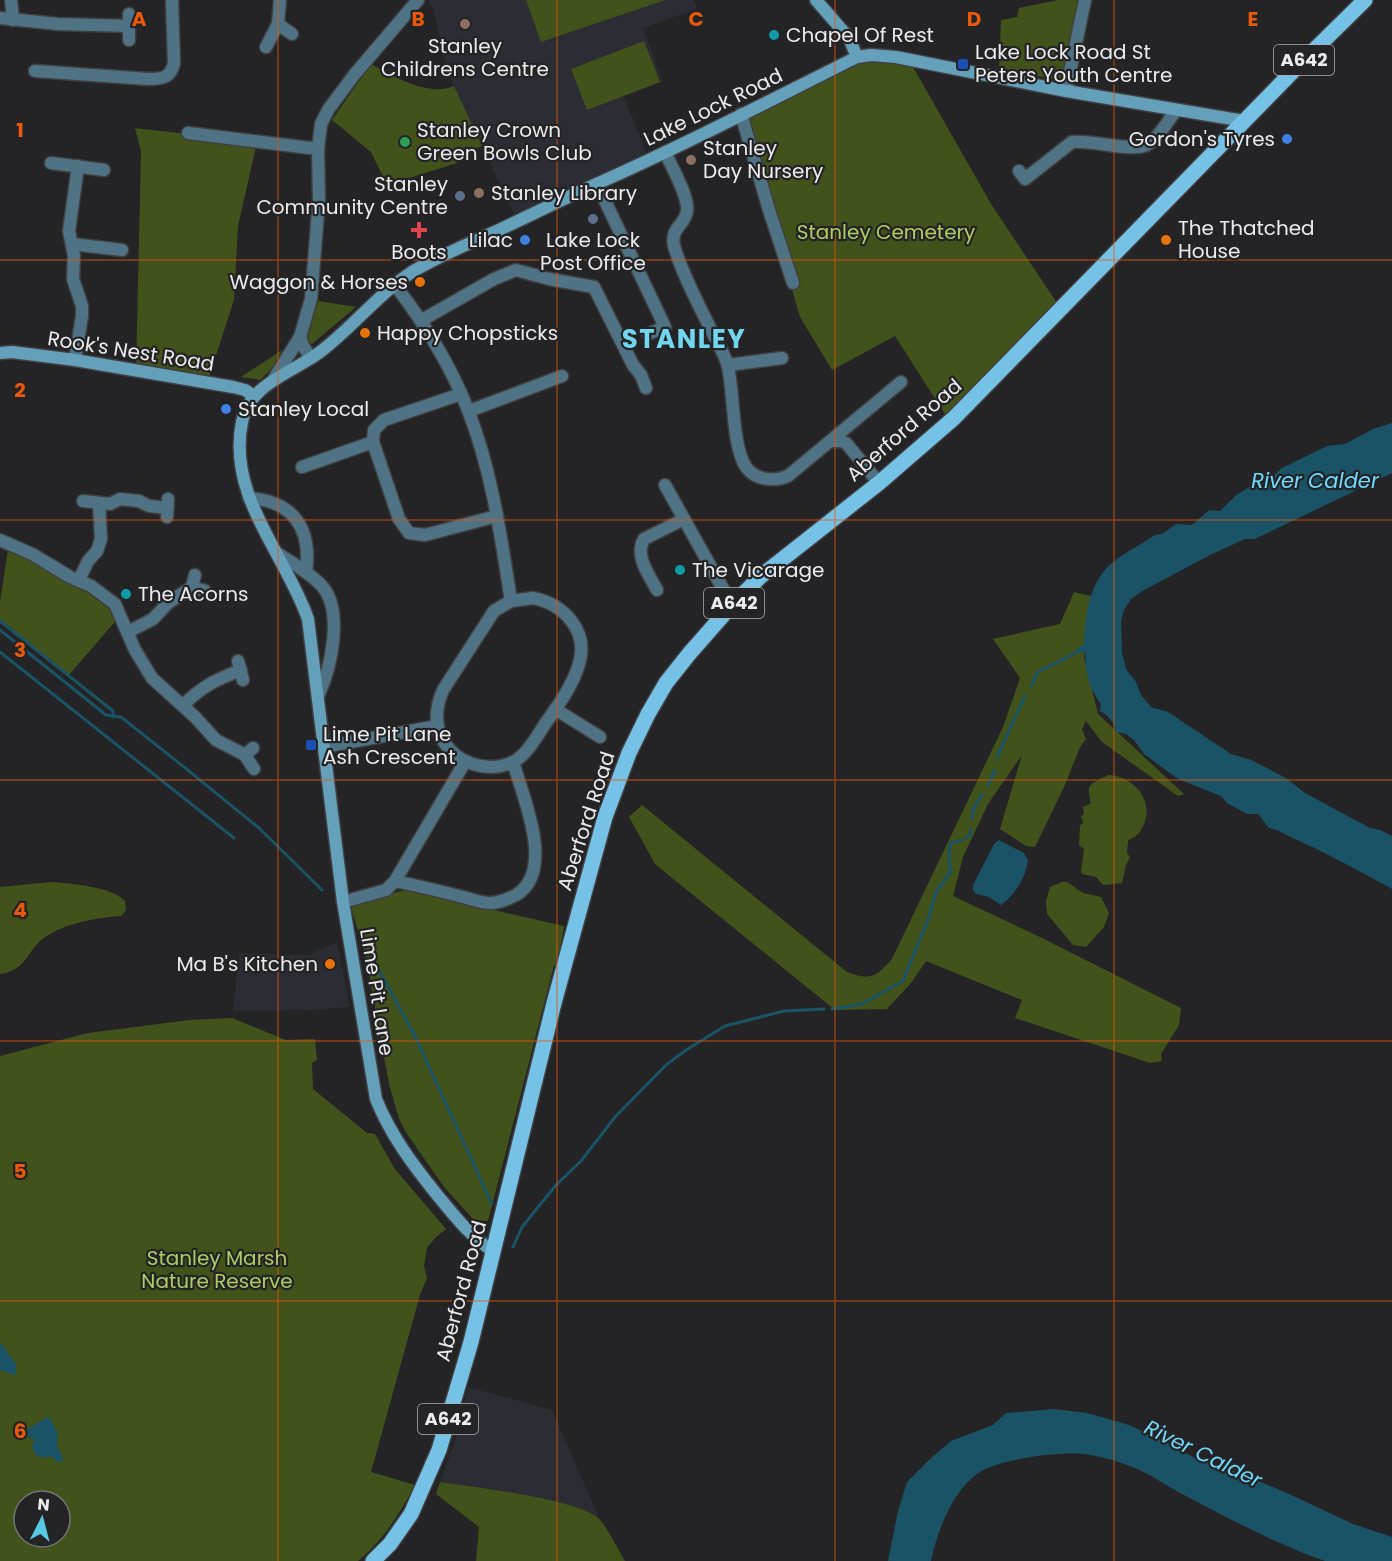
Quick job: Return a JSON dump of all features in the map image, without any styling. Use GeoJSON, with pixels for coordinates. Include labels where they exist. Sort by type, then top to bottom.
{"type":"FeatureCollection","features":[{"type":"Feature","properties":{"kind":"main road","name":"Aberford Road"},"geometry":{"type":"LineString","coordinates":[[373,1561],[390,1544],[411,1514],[439,1450],[471,1342],[554,1003],[605,817],[629,753],[666,684],[732,604],[761,576],[879,483],[954,418],[1365,0]]}},
{"type":"Feature","properties":{"kind":"street"},"geometry":{"type":"LineString","coordinates":[[11,0],[6,19],[58,24],[129,20],[129,40]]}},
{"type":"Feature","properties":{"kind":"street"},"geometry":{"type":"LineString","coordinates":[[37,73],[148,79],[168,77],[173,71],[174,63],[172,0]]}},
{"type":"Feature","properties":{"kind":"street"},"geometry":{"type":"LineString","coordinates":[[266,47],[278,24],[280,0]]}},
{"type":"Feature","properties":{"kind":"street"},"geometry":{"type":"LineString","coordinates":[[273,380],[300,337],[311,299],[319,200],[318,149],[321,124],[354,75],[417,0]]}},
{"type":"Feature","properties":{"kind":"street"},"geometry":{"type":"LineString","coordinates":[[816,0],[849,38],[855,47],[857,57]]}},
{"type":"Feature","properties":{"kind":"street"},"geometry":{"type":"LineString","coordinates":[[1066,91],[1085,0]]}},
{"type":"Feature","properties":{"kind":"street"},"geometry":{"type":"LineString","coordinates":[[278,24],[292,34]]}},
{"type":"Feature","properties":{"kind":"street","name":"Lake Lock Road"},"geometry":{"type":"LineString","coordinates":[[255,396],[273,380],[321,351],[395,285],[434,259],[665,152],[857,57],[871,55],[896,57],[1066,91],[1244,121]]}},
{"type":"Feature","properties":{"kind":"street"},"geometry":{"type":"LineString","coordinates":[[1018,171],[1025,179],[1072,142],[1145,146],[1155,138],[1176,111]]}},
{"type":"Feature","properties":{"kind":"street"},"geometry":{"type":"LineString","coordinates":[[741,114],[793,284]]}},
{"type":"Feature","properties":{"kind":"street"},"geometry":{"type":"LineString","coordinates":[[188,133],[318,149]]}},
{"type":"Feature","properties":{"kind":"street"},"geometry":{"type":"LineString","coordinates":[[665,152],[684,196],[687,209],[685,218],[674,233],[674,246],[728,365],[741,455],[747,468],[769,480],[788,476],[901,382]]}},
{"type":"Feature","properties":{"kind":"street"},"geometry":{"type":"LineString","coordinates":[[51,163],[104,170]]}},
{"type":"Feature","properties":{"kind":"street"},"geometry":{"type":"LineString","coordinates":[[75,360],[82,306],[73,279],[74,256],[69,231],[78,166]]}},
{"type":"Feature","properties":{"kind":"street"},"geometry":{"type":"LineString","coordinates":[[597,184],[665,327],[648,334]]}},
{"type":"Feature","properties":{"kind":"street"},"geometry":{"type":"LineString","coordinates":[[72,243],[122,250]]}},
{"type":"Feature","properties":{"kind":"street"},"geometry":{"type":"LineString","coordinates":[[422,320],[494,279],[516,270],[594,287],[633,365],[641,375],[645,388]]}},
{"type":"Feature","properties":{"kind":"street"},"geometry":{"type":"LineString","coordinates":[[395,285],[422,320],[436,343],[469,411],[497,516],[511,601]]}},
{"type":"Feature","properties":{"kind":"street"},"geometry":{"type":"LineString","coordinates":[[300,337],[311,357]]}},
{"type":"Feature","properties":{"kind":"street","name":"Rook's Nest Road"},"geometry":{"type":"LineString","coordinates":[[0,353],[12,352],[75,360],[239,388],[255,396]]}},
{"type":"Feature","properties":{"kind":"street"},"geometry":{"type":"LineString","coordinates":[[728,365],[784,357]]}},
{"type":"Feature","properties":{"kind":"street"},"geometry":{"type":"LineString","coordinates":[[469,411],[562,376]]}},
{"type":"Feature","properties":{"kind":"street"},"geometry":{"type":"LineString","coordinates":[[461,394],[384,420],[374,430],[373,442],[399,519],[409,533],[425,535],[497,516]]}},
{"type":"Feature","properties":{"kind":"street","name":"Lime Pit Lane"},"geometry":{"type":"LineString","coordinates":[[255,396],[244,412],[239,438],[238,454],[242,478],[249,498],[300,596],[308,619],[343,902],[376,1099],[393,1135],[411,1162],[461,1225],[494,1252]]}},
{"type":"Feature","properties":{"kind":"street"},"geometry":{"type":"LineString","coordinates":[[831,441],[846,443],[879,483]]}},
{"type":"Feature","properties":{"kind":"street"},"geometry":{"type":"LineString","coordinates":[[302,467],[373,442]]}},
{"type":"Feature","properties":{"kind":"street"},"geometry":{"type":"LineString","coordinates":[[665,485],[732,604]]}},
{"type":"Feature","properties":{"kind":"street"},"geometry":{"type":"LineString","coordinates":[[249,498],[276,503],[286,508],[296,519],[307,543],[306,572]]}},
{"type":"Feature","properties":{"kind":"street"},"geometry":{"type":"LineString","coordinates":[[83,501],[110,504],[120,499],[167,508]]}},
{"type":"Feature","properties":{"kind":"street"},"geometry":{"type":"LineString","coordinates":[[79,580],[88,561],[97,550],[100,539],[99,503]]}},
{"type":"Feature","properties":{"kind":"street"},"geometry":{"type":"LineString","coordinates":[[657,590],[640,555],[641,544],[644,539],[684,519]]}},
{"type":"Feature","properties":{"kind":"street"},"geometry":{"type":"LineString","coordinates":[[0,540],[24,550],[91,586],[115,604],[142,663],[152,678],[183,705],[216,740],[249,752],[254,770]]}},
{"type":"Feature","properties":{"kind":"street","name":"Lime Pit Lane"},"geometry":{"type":"LineString","coordinates":[[277,553],[306,572],[322,586],[330,598],[334,626],[325,682],[318,696]]}},
{"type":"Feature","properties":{"kind":"street"},"geometry":{"type":"LineString","coordinates":[[128,632],[153,620],[168,603],[194,581],[205,591]]}},
{"type":"Feature","properties":{"kind":"street"},"geometry":{"type":"LineString","coordinates":[[533,598],[553,604],[565,612],[577,630],[580,642],[580,662],[555,709],[533,743],[513,762],[491,766],[465,762],[448,747],[441,738],[437,726],[437,710],[442,690],[487,619],[494,611],[511,601],[533,598]]}},
{"type":"Feature","properties":{"kind":"street"},"geometry":{"type":"LineString","coordinates":[[183,705],[201,688],[219,678],[240,671]]}},
{"type":"Feature","properties":{"kind":"street"},"geometry":{"type":"LineString","coordinates":[[555,709],[600,737]]}},
{"type":"Feature","properties":{"kind":"street"},"geometry":{"type":"LineString","coordinates":[[324,747],[437,726]]}},
{"type":"Feature","properties":{"kind":"street"},"geometry":{"type":"LineString","coordinates":[[343,902],[386,890],[395,881],[465,762]]}},
{"type":"Feature","properties":{"kind":"street"},"geometry":{"type":"LineString","coordinates":[[395,881],[489,903],[506,900],[521,891],[529,882],[537,855],[535,840],[513,762]]}},
{"type":"Feature","properties":{"kind":"shaded area"},"geometry":{"type":"Polygon","coordinates":[[[428,0],[694,0],[697,9],[643,28],[663,81],[624,97],[647,154],[514,214],[458,96],[447,68],[433,9],[428,0]]]}},
{"type":"Feature","properties":{"kind":"shaded area"},"geometry":{"type":"Polygon","coordinates":[[[337,942],[350,1007],[233,1011],[239,953],[309,955],[337,942]]]}},
{"type":"Feature","properties":{"kind":"shaded area"},"geometry":{"type":"Polygon","coordinates":[[[468,1387],[552,1410],[599,1518],[580,1508],[440,1482],[455,1441],[468,1387]]]}},
{"type":"Feature","properties":{"kind":"green space"},"geometry":{"type":"Polygon","coordinates":[[[526,0],[665,0],[541,42],[526,0]]]}},
{"type":"Feature","properties":{"kind":"green space"},"geometry":{"type":"Polygon","coordinates":[[[1058,0],[1082,0],[1063,79],[999,69],[1001,20],[1017,17],[1019,8],[1058,0]]]}},
{"type":"Feature","properties":{"kind":"green space"},"geometry":{"type":"Polygon","coordinates":[[[644,41],[660,82],[587,110],[571,69],[644,41]]]}},
{"type":"Feature","properties":{"kind":"green space","name":"Stanley Cemetery"},"geometry":{"type":"Polygon","coordinates":[[[857,57],[909,60],[991,204],[1061,309],[950,422],[895,336],[832,370],[800,317],[741,114],[857,57]]]}},
{"type":"Feature","properties":{"kind":"green space"},"geometry":{"type":"Polygon","coordinates":[[[371,64],[401,80],[423,87],[444,89],[454,86],[482,146],[456,158],[457,163],[387,185],[371,152],[332,120],[371,64]]]}},
{"type":"Feature","properties":{"kind":"green space"},"geometry":{"type":"Polygon","coordinates":[[[135,128],[257,142],[238,226],[234,300],[207,383],[136,370],[141,151],[135,128]]]}},
{"type":"Feature","properties":{"kind":"green space"},"geometry":{"type":"Polygon","coordinates":[[[318,301],[356,307],[312,344],[309,343],[308,336],[318,301]]]}},
{"type":"Feature","properties":{"kind":"green space"},"geometry":{"type":"Polygon","coordinates":[[[282,350],[273,367],[260,380],[241,377],[282,350]]]}},
{"type":"Feature","properties":{"kind":"green space"},"geometry":{"type":"Polygon","coordinates":[[[9,543],[79,580],[120,616],[68,676],[0,621],[0,602],[9,543]]]}},
{"type":"Feature","properties":{"kind":"green space"},"geometry":{"type":"Polygon","coordinates":[[[1074,592],[1091,596],[1084,657],[1098,714],[1184,794],[1178,796],[1102,742],[1086,721],[1082,729],[1086,739],[1080,747],[1065,785],[1035,847],[1026,846],[1000,829],[1022,755],[988,804],[963,857],[953,896],[1181,1008],[1179,1025],[1161,1054],[1162,1061],[1150,1063],[1015,1018],[1022,1000],[926,961],[911,983],[887,1009],[835,1010],[655,864],[629,817],[642,805],[847,972],[867,977],[877,973],[892,959],[1003,727],[1020,678],[993,639],[1060,624],[1074,592]]]}},
{"type":"Feature","properties":{"kind":"green space"},"geometry":{"type":"Polygon","coordinates":[[[1108,775],[1128,781],[1136,787],[1146,803],[1147,813],[1145,823],[1139,833],[1128,841],[1127,853],[1130,857],[1122,883],[1103,885],[1096,877],[1082,874],[1084,849],[1079,845],[1083,807],[1090,804],[1089,788],[1108,775]]]}},
{"type":"Feature","properties":{"kind":"green space"},"geometry":{"type":"Polygon","coordinates":[[[52,882],[110,892],[125,901],[126,910],[121,916],[82,922],[53,932],[39,942],[15,969],[0,974],[0,887],[52,882]]]}},
{"type":"Feature","properties":{"kind":"green space"},"geometry":{"type":"Polygon","coordinates":[[[1067,882],[1083,893],[1101,897],[1109,913],[1104,927],[1086,947],[1073,945],[1047,914],[1046,901],[1050,887],[1067,882]]]}},
{"type":"Feature","properties":{"kind":"green space"},"geometry":{"type":"Polygon","coordinates":[[[405,890],[564,926],[557,966],[554,965],[488,1221],[474,1220],[444,1187],[407,1134],[399,1119],[389,1084],[366,957],[350,904],[405,890]]]}},
{"type":"Feature","properties":{"kind":"green space","name":"Stanley Marsh Nature Reserve"},"geometry":{"type":"Polygon","coordinates":[[[232,1018],[286,1040],[315,1039],[317,1060],[312,1063],[313,1089],[367,1133],[375,1134],[395,1169],[446,1229],[427,1248],[424,1266],[427,1278],[420,1295],[371,1472],[415,1485],[390,1526],[376,1544],[358,1561],[0,1561],[0,1056],[88,1033],[190,1020],[232,1018]]]}},
{"type":"Feature","properties":{"kind":"green space"},"geometry":{"type":"Polygon","coordinates":[[[440,1482],[523,1495],[586,1511],[601,1521],[625,1561],[476,1561],[479,1527],[436,1494],[440,1482]]]}},
{"type":"Feature","properties":{"kind":"water","name":"River Calder"},"geometry":{"type":"Polygon","coordinates":[[[1392,423],[1392,473],[1255,539],[1245,539],[1212,554],[1144,590],[1131,599],[1124,610],[1121,621],[1122,653],[1126,669],[1151,707],[1168,712],[1231,754],[1251,760],[1286,778],[1305,793],[1370,828],[1392,836],[1392,889],[1320,851],[1269,828],[1258,814],[1247,814],[1227,803],[1221,796],[1178,779],[1144,754],[1134,740],[1126,734],[1116,732],[1111,720],[1100,711],[1101,704],[1088,679],[1085,651],[1077,654],[1076,650],[1084,644],[1087,611],[1093,589],[1104,571],[1117,559],[1176,524],[1192,525],[1209,510],[1220,511],[1235,496],[1265,477],[1273,476],[1282,468],[1327,446],[1345,444],[1373,429],[1392,423]]]}},
{"type":"Feature","properties":{"kind":"water"},"geometry":{"type":"Polygon","coordinates":[[[999,840],[1024,853],[1028,860],[1019,885],[1001,905],[989,897],[976,894],[973,890],[973,885],[994,844],[999,840]]]}},
{"type":"Feature","properties":{"kind":"water"},"geometry":{"type":"Polygon","coordinates":[[[0,1342],[16,1364],[16,1374],[0,1370],[0,1342]]]}},
{"type":"Feature","properties":{"kind":"water","name":"River Calder"},"geometry":{"type":"Polygon","coordinates":[[[1054,1409],[1087,1413],[1129,1425],[1196,1459],[1239,1473],[1353,1524],[1392,1537],[1392,1561],[1325,1561],[1253,1531],[1139,1470],[1102,1457],[1073,1453],[1013,1460],[977,1474],[960,1491],[947,1513],[931,1561],[888,1561],[898,1511],[907,1482],[931,1458],[951,1441],[993,1425],[1006,1413],[1054,1409]]]}},
{"type":"Feature","properties":{"kind":"water"},"geometry":{"type":"Polygon","coordinates":[[[47,1417],[50,1418],[58,1434],[57,1446],[63,1458],[61,1462],[57,1462],[51,1456],[45,1458],[37,1456],[32,1448],[34,1440],[24,1434],[47,1417]]]}},
{"type":"Feature","properties":{"kind":"waterway"},"geometry":{"type":"LineString","coordinates":[[0,621],[113,711],[113,717]]}},
{"type":"Feature","properties":{"kind":"waterway"},"geometry":{"type":"LineString","coordinates":[[0,630],[106,715],[121,717],[184,767],[259,828],[322,890]]}},
{"type":"Feature","properties":{"kind":"waterway"},"geometry":{"type":"LineString","coordinates":[[0,652],[234,838]]}},
{"type":"Feature","properties":{"kind":"waterway"},"geometry":{"type":"LineString","coordinates":[[1031,686],[1038,672],[1077,652]]}},
{"type":"Feature","properties":{"kind":"waterway"},"geometry":{"type":"LineString","coordinates":[[997,757],[1025,696]]}},
{"type":"Feature","properties":{"kind":"waterway"},"geometry":{"type":"LineString","coordinates":[[988,785],[995,770]]}},
{"type":"Feature","properties":{"kind":"waterway"},"geometry":{"type":"LineString","coordinates":[[972,818],[974,807],[982,794]]}},
{"type":"Feature","properties":{"kind":"waterway"},"geometry":{"type":"LineString","coordinates":[[966,838],[970,835],[971,829]]}},
{"type":"Feature","properties":{"kind":"waterway"},"geometry":{"type":"LineString","coordinates":[[832,1009],[862,1004],[903,981],[929,917],[936,892],[950,873],[951,843],[962,840]]}},
{"type":"Feature","properties":{"kind":"waterway"},"geometry":{"type":"LineString","coordinates":[[370,954],[415,1036],[492,1204]]}},
{"type":"Feature","properties":{"kind":"waterway"},"geometry":{"type":"LineString","coordinates":[[513,1247],[522,1227],[556,1185],[581,1161],[615,1117],[666,1065],[725,1026],[784,1011],[824,1009]]}},
{"type":"Feature","properties":{"kind":"place","name":"Stanley Childrens Centre"},"geometry":{"type":"Point","coordinates":[465,24]}},
{"type":"Feature","properties":{"kind":"place","name":"Chapel Of Rest"},"geometry":{"type":"Point","coordinates":[774,35]}},
{"type":"Feature","properties":{"kind":"place","name":"Lake Lock Road St Peters Youth Centre"},"geometry":{"type":"Point","coordinates":[963,64]}},
{"type":"Feature","properties":{"kind":"place","name":"Gordon's Tyres"},"geometry":{"type":"Point","coordinates":[1287,139]}},
{"type":"Feature","properties":{"kind":"place","name":"Stanley Crown Green Bowls Club"},"geometry":{"type":"Point","coordinates":[405,142]}},
{"type":"Feature","properties":{"kind":"place","name":"Stanley Day Nursery"},"geometry":{"type":"Point","coordinates":[691,160]}},
{"type":"Feature","properties":{"kind":"place","name":"Stanley Library"},"geometry":{"type":"Point","coordinates":[479,193]}},
{"type":"Feature","properties":{"kind":"place","name":"Stanley Community Centre"},"geometry":{"type":"Point","coordinates":[460,196]}},
{"type":"Feature","properties":{"kind":"place","name":"Lake Lock Post Office"},"geometry":{"type":"Point","coordinates":[593,219]}},
{"type":"Feature","properties":{"kind":"place","name":"Boots"},"geometry":{"type":"Point","coordinates":[419,230]}},
{"type":"Feature","properties":{"kind":"place","name":"Lilac"},"geometry":{"type":"Point","coordinates":[525,240]}},
{"type":"Feature","properties":{"kind":"place","name":"The Thatched House"},"geometry":{"type":"Point","coordinates":[1166,240]}},
{"type":"Feature","properties":{"kind":"place","name":"Waggon & Horses"},"geometry":{"type":"Point","coordinates":[420,282]}},
{"type":"Feature","properties":{"kind":"place","name":"Happy Chopsticks"},"geometry":{"type":"Point","coordinates":[365,333]}},
{"type":"Feature","properties":{"kind":"place","name":"Stanley Local"},"geometry":{"type":"Point","coordinates":[226,409]}},
{"type":"Feature","properties":{"kind":"place","name":"The Vicarage"},"geometry":{"type":"Point","coordinates":[680,570]}},
{"type":"Feature","properties":{"kind":"place","name":"The Acorns"},"geometry":{"type":"Point","coordinates":[126,594]}},
{"type":"Feature","properties":{"kind":"place","name":"Lime Pit Lane Ash Crescent"},"geometry":{"type":"Point","coordinates":[311,745]}},
{"type":"Feature","properties":{"kind":"place","name":"Ma B's Kitchen"},"geometry":{"type":"Point","coordinates":[330,964]}},
{"type":"Feature","properties":{"kind":"district","name":"STANLEY"},"geometry":{"type":"Point","coordinates":[684,339]}}]}
